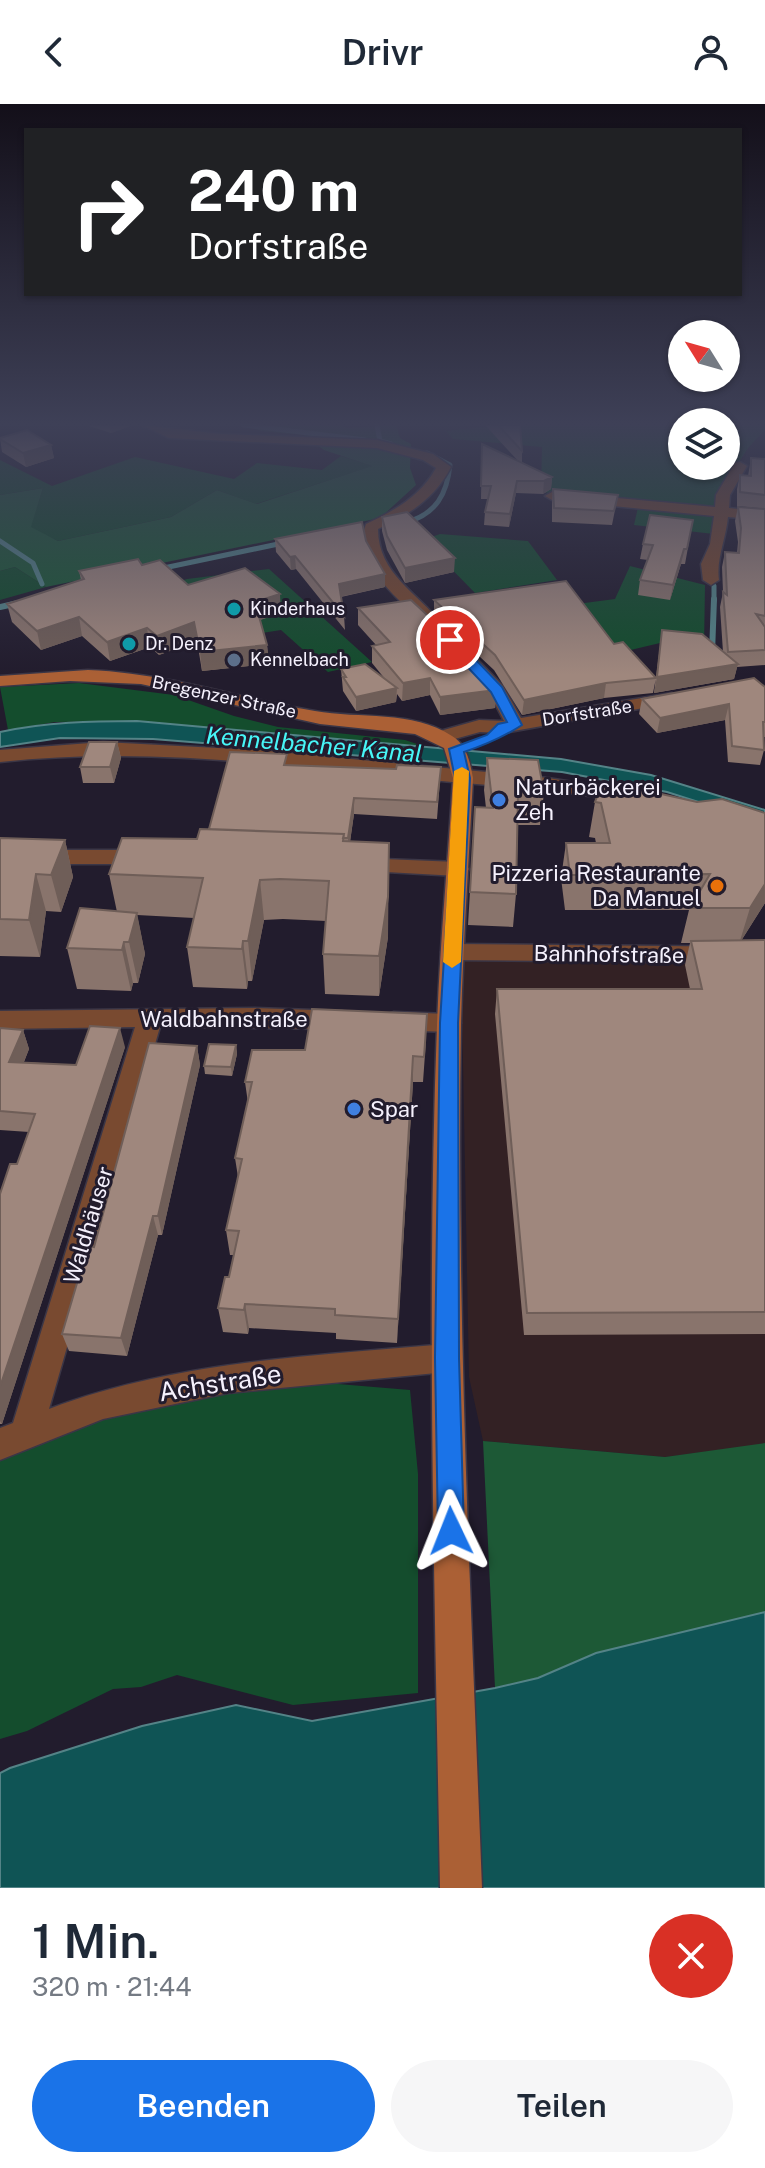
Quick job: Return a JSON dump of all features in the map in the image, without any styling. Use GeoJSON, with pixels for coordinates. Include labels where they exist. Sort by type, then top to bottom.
{"type":"FeatureCollection","features":[{"type":"Feature","properties":{"kind":"main road","name":"Bregenzer Straße"},"geometry":{"type":"LineString","coordinates":[[0,681],[84,675],[143,679],[308,715],[420,730],[448,742]]}},
{"type":"Feature","properties":{"kind":"main road"},"geometry":{"type":"LineString","coordinates":[[448,742],[463,778],[449,1023],[447,1358],[461,1888]]}},
{"type":"Feature","properties":{"kind":"street"},"geometry":{"type":"LineString","coordinates":[[405,508],[371,531],[375,559],[387,576],[497,690],[509,726]]}},
{"type":"Feature","properties":{"kind":"street"},"geometry":{"type":"LineString","coordinates":[[674,508],[765,516]]}},
{"type":"Feature","properties":{"kind":"street"},"geometry":{"type":"LineString","coordinates":[[711,580],[709,564],[718,544],[722,508]]}},
{"type":"Feature","properties":{"kind":"street","name":"Dorfstraße"},"geometry":{"type":"LineString","coordinates":[[448,742],[492,738],[509,726],[577,717],[690,695]]}},
{"type":"Feature","properties":{"kind":"street"},"geometry":{"type":"LineString","coordinates":[[0,756],[75,748],[243,755],[556,786],[655,803]]}},
{"type":"Feature","properties":{"kind":"street"},"geometry":{"type":"LineString","coordinates":[[0,857],[50,854],[167,857]]}},
{"type":"Feature","properties":{"kind":"street"},"geometry":{"type":"LineString","coordinates":[[331,864],[458,869]]}},
{"type":"Feature","properties":{"kind":"street","name":"Bahnhofstraße"},"geometry":{"type":"LineString","coordinates":[[453,952],[765,955]]}},
{"type":"Feature","properties":{"kind":"street","name":"Waldbahnstraße"},"geometry":{"type":"LineString","coordinates":[[0,1020],[150,1018],[449,1023]]}},
{"type":"Feature","properties":{"kind":"street","name":"Waldhäuser"},"geometry":{"type":"LineString","coordinates":[[13,1438],[150,1018]]}},
{"type":"Feature","properties":{"kind":"street","name":"Achstraße"},"geometry":{"type":"LineString","coordinates":[[13,1438],[103,1404],[228,1378],[447,1358]]}},
{"type":"Feature","properties":{"kind":"shaded area"},"geometry":{"type":"Polygon","coordinates":[[[0,508],[37,508],[31,527],[58,541],[171,517],[186,508],[391,508],[380,518],[46,587],[15,567],[0,571],[0,508]]]}},
{"type":"Feature","properties":{"kind":"shaded area"},"geometry":{"type":"Polygon","coordinates":[[[36,508],[186,508],[171,517],[58,541],[30,528],[36,508]]]}},
{"type":"Feature","properties":{"kind":"shaded area"},"geometry":{"type":"Polygon","coordinates":[[[638,508],[717,508],[714,534],[634,525],[638,508]]]}},
{"type":"Feature","properties":{"kind":"shaded area"},"geometry":{"type":"Polygon","coordinates":[[[440,534],[528,541],[557,580],[475,593],[423,540],[440,534]]]}},
{"type":"Feature","properties":{"kind":"shaded area"},"geometry":{"type":"Polygon","coordinates":[[[630,566],[705,585],[704,648],[660,643],[618,653],[577,604],[615,599],[630,566]]]}},
{"type":"Feature","properties":{"kind":"shaded area"},"geometry":{"type":"Polygon","coordinates":[[[15,567],[46,587],[0,600],[0,571],[15,567]]]}},
{"type":"Feature","properties":{"kind":"shaded area"},"geometry":{"type":"Polygon","coordinates":[[[269,569],[372,662],[328,672],[281,630],[217,640],[153,590],[187,579],[269,569]]]}},
{"type":"Feature","properties":{"kind":"shaded area"},"geometry":{"type":"Polygon","coordinates":[[[79,683],[174,695],[234,716],[278,727],[405,740],[426,747],[137,721],[55,722],[8,730],[0,687],[79,683]]]}},
{"type":"Feature","properties":{"kind":"shaded area"},"geometry":{"type":"Polygon","coordinates":[[[461,957],[765,961],[765,1444],[665,1457],[483,1441],[469,1377],[461,957]]]}},
{"type":"Feature","properties":{"kind":"shaded area"},"geometry":{"type":"Polygon","coordinates":[[[326,1383],[410,1390],[418,1474],[418,1693],[293,1705],[177,1675],[141,1687],[113,1689],[27,1731],[0,1739],[0,1458],[65,1426],[220,1394],[326,1383]]]}},
{"type":"Feature","properties":{"kind":"shaded area"},"geometry":{"type":"Polygon","coordinates":[[[483,1441],[665,1457],[765,1443],[765,1612],[596,1653],[538,1678],[495,1688],[483,1441]]]}},
{"type":"Feature","properties":{"kind":"water","name":"Kennelbacher Kanal"},"geometry":{"type":"Polygon","coordinates":[[[137,721],[561,759],[651,775],[765,810],[765,823],[667,792],[562,772],[153,739],[60,738],[0,747],[0,732],[69,723],[137,721]]]}},
{"type":"Feature","properties":{"kind":"water"},"geometry":{"type":"Polygon","coordinates":[[[765,1612],[765,1888],[0,1888],[0,1773],[10,1768],[142,1726],[236,1705],[312,1721],[495,1688],[538,1678],[596,1653],[765,1612]]]}},
{"type":"Feature","properties":{"kind":"building"},"geometry":{"type":"Polygon","coordinates":[[[486,508],[511,508],[510,514],[485,512],[486,508]]]}},
{"type":"Feature","properties":{"kind":"building"},"geometry":{"type":"Polygon","coordinates":[[[559,508],[615,508],[614,511],[559,508]]]}},
{"type":"Feature","properties":{"kind":"building"},"geometry":{"type":"Polygon","coordinates":[[[738,508],[765,509],[765,616],[756,614],[765,627],[765,650],[728,652],[723,592],[727,595],[725,552],[739,553],[741,528],[738,508]]]}},
{"type":"Feature","properties":{"kind":"building"},"geometry":{"type":"Polygon","coordinates":[[[407,512],[455,558],[405,568],[387,536],[382,517],[407,512]]]}},
{"type":"Feature","properties":{"kind":"building"},"geometry":{"type":"Polygon","coordinates":[[[650,515],[693,520],[687,549],[684,549],[673,585],[640,580],[653,545],[643,544],[650,515]]]}},
{"type":"Feature","properties":{"kind":"building"},"geometry":{"type":"Polygon","coordinates":[[[362,522],[366,541],[385,574],[339,584],[344,616],[295,556],[290,557],[275,539],[362,522]]]}},
{"type":"Feature","properties":{"kind":"building"},"geometry":{"type":"Polygon","coordinates":[[[138,559],[142,565],[160,560],[188,585],[245,568],[280,594],[255,602],[267,645],[200,652],[194,622],[157,636],[147,628],[107,642],[79,617],[37,631],[7,604],[84,579],[79,571],[138,559]]]}},
{"type":"Feature","properties":{"kind":"building"},"geometry":{"type":"Polygon","coordinates":[[[566,581],[614,644],[623,642],[656,678],[606,683],[524,700],[495,655],[434,600],[566,581]]]}},
{"type":"Feature","properties":{"kind":"building"},"geometry":{"type":"Polygon","coordinates":[[[411,600],[472,657],[496,690],[440,697],[430,678],[403,683],[372,646],[390,642],[358,608],[411,600]]]}},
{"type":"Feature","properties":{"kind":"building"},"geometry":{"type":"Polygon","coordinates":[[[662,630],[702,634],[738,664],[657,677],[662,630]]]}},
{"type":"Feature","properties":{"kind":"building"},"geometry":{"type":"Polygon","coordinates":[[[365,664],[397,688],[356,697],[341,669],[365,664]]]}},
{"type":"Feature","properties":{"kind":"building"},"geometry":{"type":"Polygon","coordinates":[[[754,678],[765,687],[764,750],[732,746],[729,704],[660,718],[642,699],[754,678]]]}},
{"type":"Feature","properties":{"kind":"building"},"geometry":{"type":"Polygon","coordinates":[[[89,742],[117,742],[110,767],[80,767],[89,742]]]}},
{"type":"Feature","properties":{"kind":"building"},"geometry":{"type":"Polygon","coordinates":[[[230,752],[287,754],[284,765],[396,769],[397,765],[441,767],[437,802],[354,798],[348,838],[343,838],[344,834],[209,829],[230,752]]]}},
{"type":"Feature","properties":{"kind":"building"},"geometry":{"type":"Polygon","coordinates":[[[487,758],[538,760],[544,793],[518,793],[516,894],[470,892],[475,807],[493,808],[487,758]]]}},
{"type":"Feature","properties":{"kind":"building"},"geometry":{"type":"Polygon","coordinates":[[[603,781],[697,802],[722,799],[765,813],[765,884],[750,908],[690,908],[710,874],[570,875],[566,843],[610,843],[601,803],[595,802],[603,781]]]}},
{"type":"Feature","properties":{"kind":"building"},"geometry":{"type":"Polygon","coordinates":[[[200,829],[344,834],[343,841],[389,843],[388,897],[379,956],[323,954],[329,881],[260,880],[248,941],[243,941],[242,949],[187,947],[203,878],[109,874],[122,838],[197,839],[200,829]]]}},
{"type":"Feature","properties":{"kind":"building"},"geometry":{"type":"Polygon","coordinates":[[[0,838],[65,840],[51,875],[36,874],[29,920],[0,919],[0,838]]]}},
{"type":"Feature","properties":{"kind":"building"},"geometry":{"type":"Polygon","coordinates":[[[80,908],[137,913],[129,942],[124,942],[122,950],[67,948],[80,908]]]}},
{"type":"Feature","properties":{"kind":"building"},"geometry":{"type":"Polygon","coordinates":[[[765,940],[765,1312],[527,1313],[497,989],[702,989],[691,941],[765,940]]]}},
{"type":"Feature","properties":{"kind":"building"},"geometry":{"type":"Polygon","coordinates":[[[312,1009],[427,1014],[424,1057],[413,1056],[398,1319],[335,1315],[335,1309],[245,1304],[244,1310],[218,1308],[225,1277],[229,1277],[239,1231],[226,1230],[242,1159],[235,1158],[252,1082],[245,1082],[252,1050],[305,1050],[312,1009]]]}},
{"type":"Feature","properties":{"kind":"building"},"geometry":{"type":"Polygon","coordinates":[[[90,1026],[120,1028],[0,1387],[0,1194],[10,1164],[17,1164],[35,1114],[0,1111],[0,1028],[23,1030],[9,1062],[76,1065],[90,1026]]]}},
{"type":"Feature","properties":{"kind":"building"},"geometry":{"type":"Polygon","coordinates":[[[149,1043],[197,1046],[158,1216],[153,1216],[121,1338],[62,1334],[88,1246],[94,1247],[149,1043]]]}},
{"type":"Feature","properties":{"kind":"building"},"geometry":{"type":"Polygon","coordinates":[[[209,1044],[236,1045],[231,1067],[204,1066],[209,1044]]]}},
{"type":"Feature","properties":{"kind":"waterway"},"geometry":{"type":"LineString","coordinates":[[407,522],[433,508]]}},
{"type":"Feature","properties":{"kind":"waterway"},"geometry":{"type":"LineString","coordinates":[[0,541],[33,563],[42,584]]}},
{"type":"Feature","properties":{"kind":"waterway"},"geometry":{"type":"LineString","coordinates":[[159,569],[283,543]]}},
{"type":"Feature","properties":{"kind":"waterway"},"geometry":{"type":"LineString","coordinates":[[714,586],[714,599]]}},
{"type":"Feature","properties":{"kind":"waterway"},"geometry":{"type":"LineString","coordinates":[[712,653],[714,599]]}},
{"type":"Feature","properties":{"kind":"waterway"},"geometry":{"type":"LineString","coordinates":[[0,607],[18,603]]}},
{"type":"Feature","properties":{"kind":"slow traffic"},"geometry":{"type":"LineString","coordinates":[[452,962],[462,771]]}},
{"type":"Feature","properties":{"kind":"place","name":"Kinderhaus"},"geometry":{"type":"Point","coordinates":[234,609]}},
{"type":"Feature","properties":{"kind":"place","name":"Dr. Denz"},"geometry":{"type":"Point","coordinates":[129,644]}},
{"type":"Feature","properties":{"kind":"place","name":"Kennelbach"},"geometry":{"type":"Point","coordinates":[234,660]}},
{"type":"Feature","properties":{"kind":"place","name":"Naturbäckerei Zeh"},"geometry":{"type":"Point","coordinates":[499,800]}},
{"type":"Feature","properties":{"kind":"place","name":"Pizzeria Restaurante Da Manuel"},"geometry":{"type":"Point","coordinates":[717,886]}},
{"type":"Feature","properties":{"kind":"place","name":"Spar"},"geometry":{"type":"Point","coordinates":[354,1109]}},
{"type":"Feature","properties":{"kind":"route"},"geometry":{"type":"LineString","coordinates":[[450,640],[497,690],[515,725],[503,727],[492,738],[456,749],[463,778],[449,1023],[447,1358],[451,1531]]}}]}
